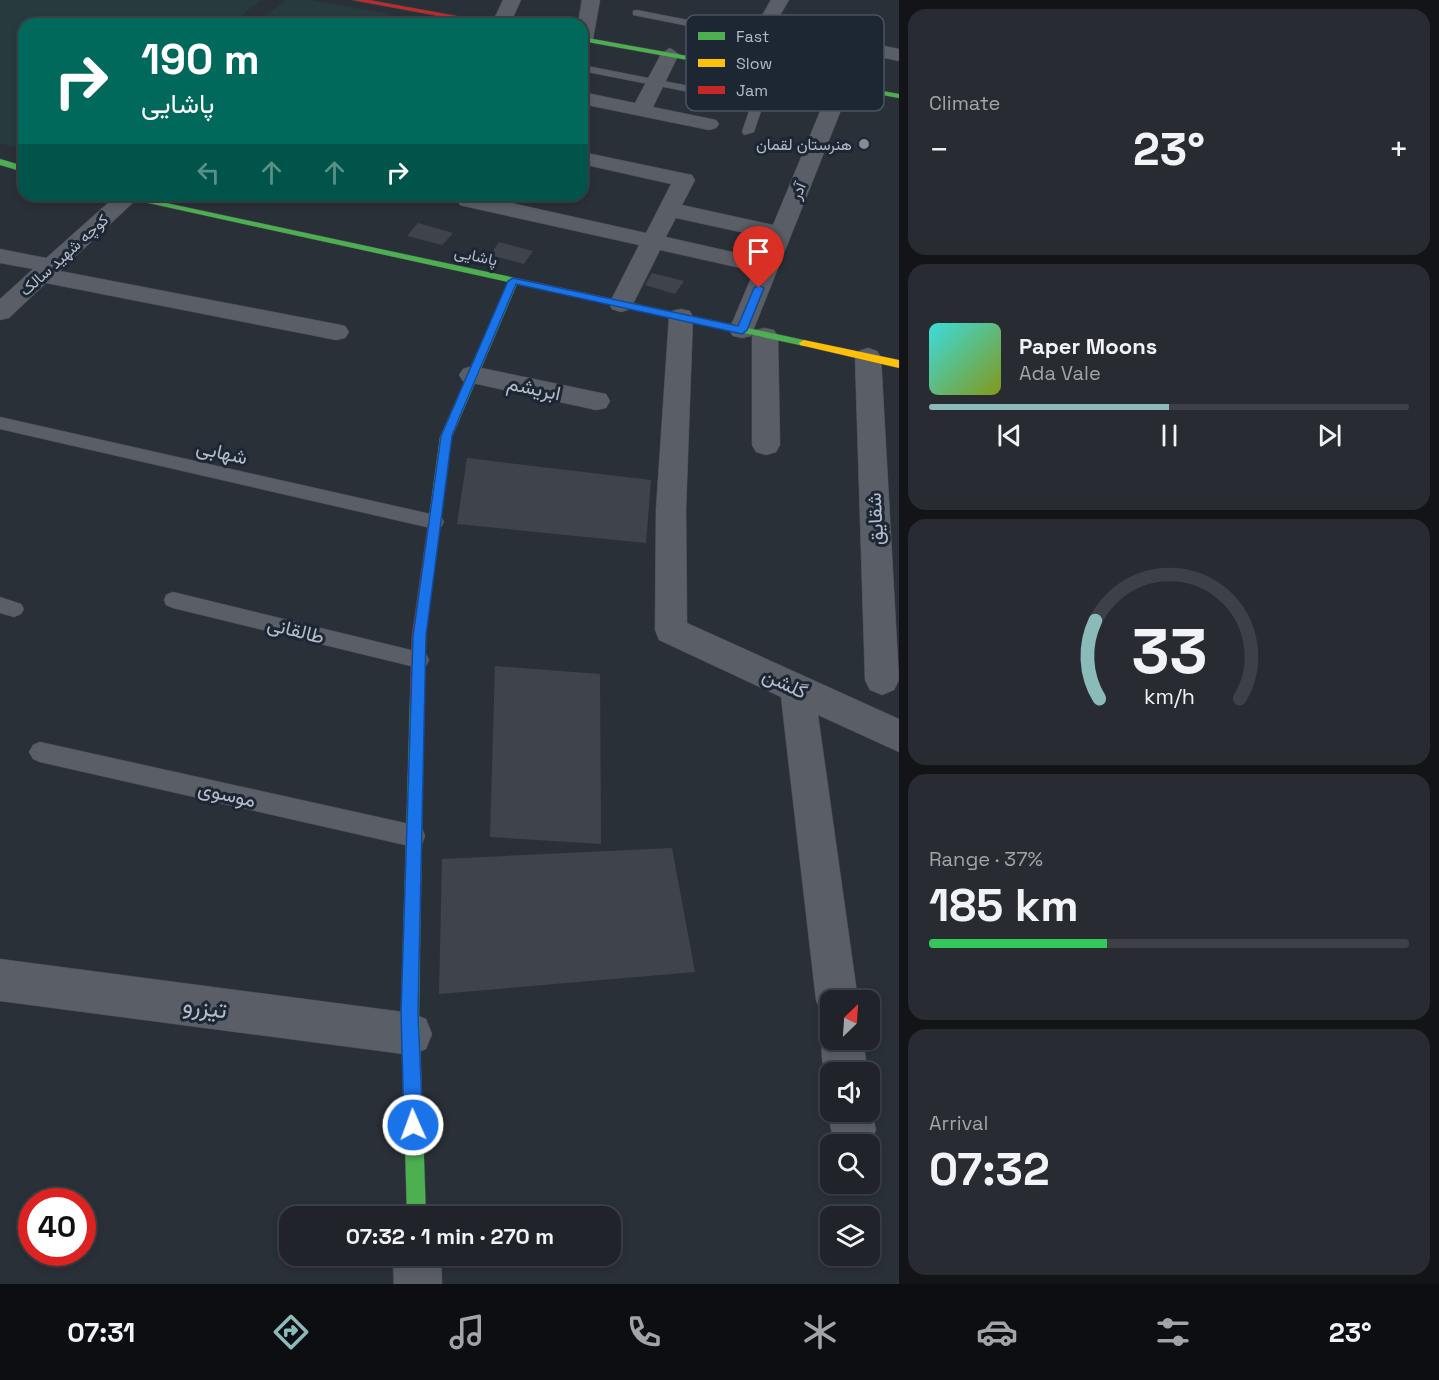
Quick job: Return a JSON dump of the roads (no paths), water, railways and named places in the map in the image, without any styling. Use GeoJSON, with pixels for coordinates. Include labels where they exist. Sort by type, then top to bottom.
{"type":"FeatureCollection","features":[{"type":"Feature","properties":{"kind":"street"},"geometry":{"type":"LineString","coordinates":[[356,0],[394,3],[467,18]]}},
{"type":"Feature","properties":{"kind":"street"},"geometry":{"type":"LineString","coordinates":[[504,18],[512,0]]}},
{"type":"Feature","properties":{"kind":"street"},"geometry":{"type":"LineString","coordinates":[[587,18],[591,0]]}},
{"type":"Feature","properties":{"kind":"street"},"geometry":{"type":"LineString","coordinates":[[772,15],[780,0]]}},
{"type":"Feature","properties":{"kind":"street"},"geometry":{"type":"LineString","coordinates":[[588,40],[686,57]]}},
{"type":"Feature","properties":{"kind":"street"},"geometry":{"type":"LineString","coordinates":[[884,52],[899,55]]}},
{"type":"Feature","properties":{"kind":"street"},"geometry":{"type":"LineString","coordinates":[[641,110],[670,54]]}},
{"type":"Feature","properties":{"kind":"street"},"geometry":{"type":"LineString","coordinates":[[884,93],[899,96]]}},
{"type":"Feature","properties":{"kind":"street"},"geometry":{"type":"LineString","coordinates":[[588,99],[709,124]]}},
{"type":"Feature","properties":{"kind":"street","name":"آدر"},"geometry":{"type":"LineString","coordinates":[[753,333],[768,267],[831,111]]}},
{"type":"Feature","properties":{"kind":"street"},"geometry":{"type":"LineString","coordinates":[[588,159],[684,180],[621,304]]}},
{"type":"Feature","properties":{"kind":"street"},"geometry":{"type":"LineString","coordinates":[[0,162],[18,167]]}},
{"type":"Feature","properties":{"kind":"street","name":"کوچه شهید سالک"},"geometry":{"type":"LineString","coordinates":[[0,312],[48,271],[118,201]]}},
{"type":"Feature","properties":{"kind":"street","name":"پاشایی"},"geometry":{"type":"LineString","coordinates":[[141,201],[899,364]]}},
{"type":"Feature","properties":{"kind":"street"},"geometry":{"type":"LineString","coordinates":[[472,201],[768,267]]}},
{"type":"Feature","properties":{"kind":"street"},"geometry":{"type":"LineString","coordinates":[[668,209],[781,234]]}},
{"type":"Feature","properties":{"kind":"street"},"geometry":{"type":"LineString","coordinates":[[0,256],[48,271],[336,332]]}},
{"type":"Feature","properties":{"kind":"street"},"geometry":{"type":"LineString","coordinates":[[416,1206],[411,1034],[419,636],[446,436],[513,281]]}},
{"type":"Feature","properties":{"kind":"street","name":"گلشن"},"geometry":{"type":"LineString","coordinates":[[681,317],[671,509],[671,630],[899,736]]}},
{"type":"Feature","properties":{"kind":"street"},"geometry":{"type":"LineString","coordinates":[[753,333],[766,445]]}},
{"type":"Feature","properties":{"kind":"street","name":"شقایق"},"geometry":{"type":"LineString","coordinates":[[868,357],[882,680]]}},
{"type":"Feature","properties":{"kind":"street","name":"ابریشم"},"geometry":{"type":"LineString","coordinates":[[472,375],[596,401]]}},
{"type":"Feature","properties":{"kind":"street"},"geometry":{"type":"LineString","coordinates":[[797,688],[836,990]]}},
{"type":"Feature","properties":{"kind":"street","name":"تیزرو"},"geometry":{"type":"LineString","coordinates":[[0,980],[411,1034]]}},
{"type":"Feature","properties":{"kind":"street"},"geometry":{"type":"LineString","coordinates":[[417,1266],[418,1284]]}},
{"type":"Feature","properties":{"kind":"lane"},"geometry":{"type":"LineString","coordinates":[[637,13],[686,20]]}},
{"type":"Feature","properties":{"kind":"lane"},"geometry":{"type":"LineString","coordinates":[[588,69],[686,89]]}},
{"type":"Feature","properties":{"kind":"lane"},"geometry":{"type":"LineString","coordinates":[[748,132],[755,111]]}},
{"type":"Feature","properties":{"kind":"lane","name":"شهابی"},"geometry":{"type":"LineString","coordinates":[[0,423],[435,522]]}},
{"type":"Feature","properties":{"kind":"lane","name":"طالقانی"},"geometry":{"type":"LineString","coordinates":[[172,600],[419,660]]}},
{"type":"Feature","properties":{"kind":"lane","name":"موسوی"},"geometry":{"type":"LineString","coordinates":[[40,752],[414,836]]}},
{"type":"Feature","properties":{"kind":"place","name":"هنرستان لقمان"},"geometry":{"type":"Point","coordinates":[864,144]}}]}
